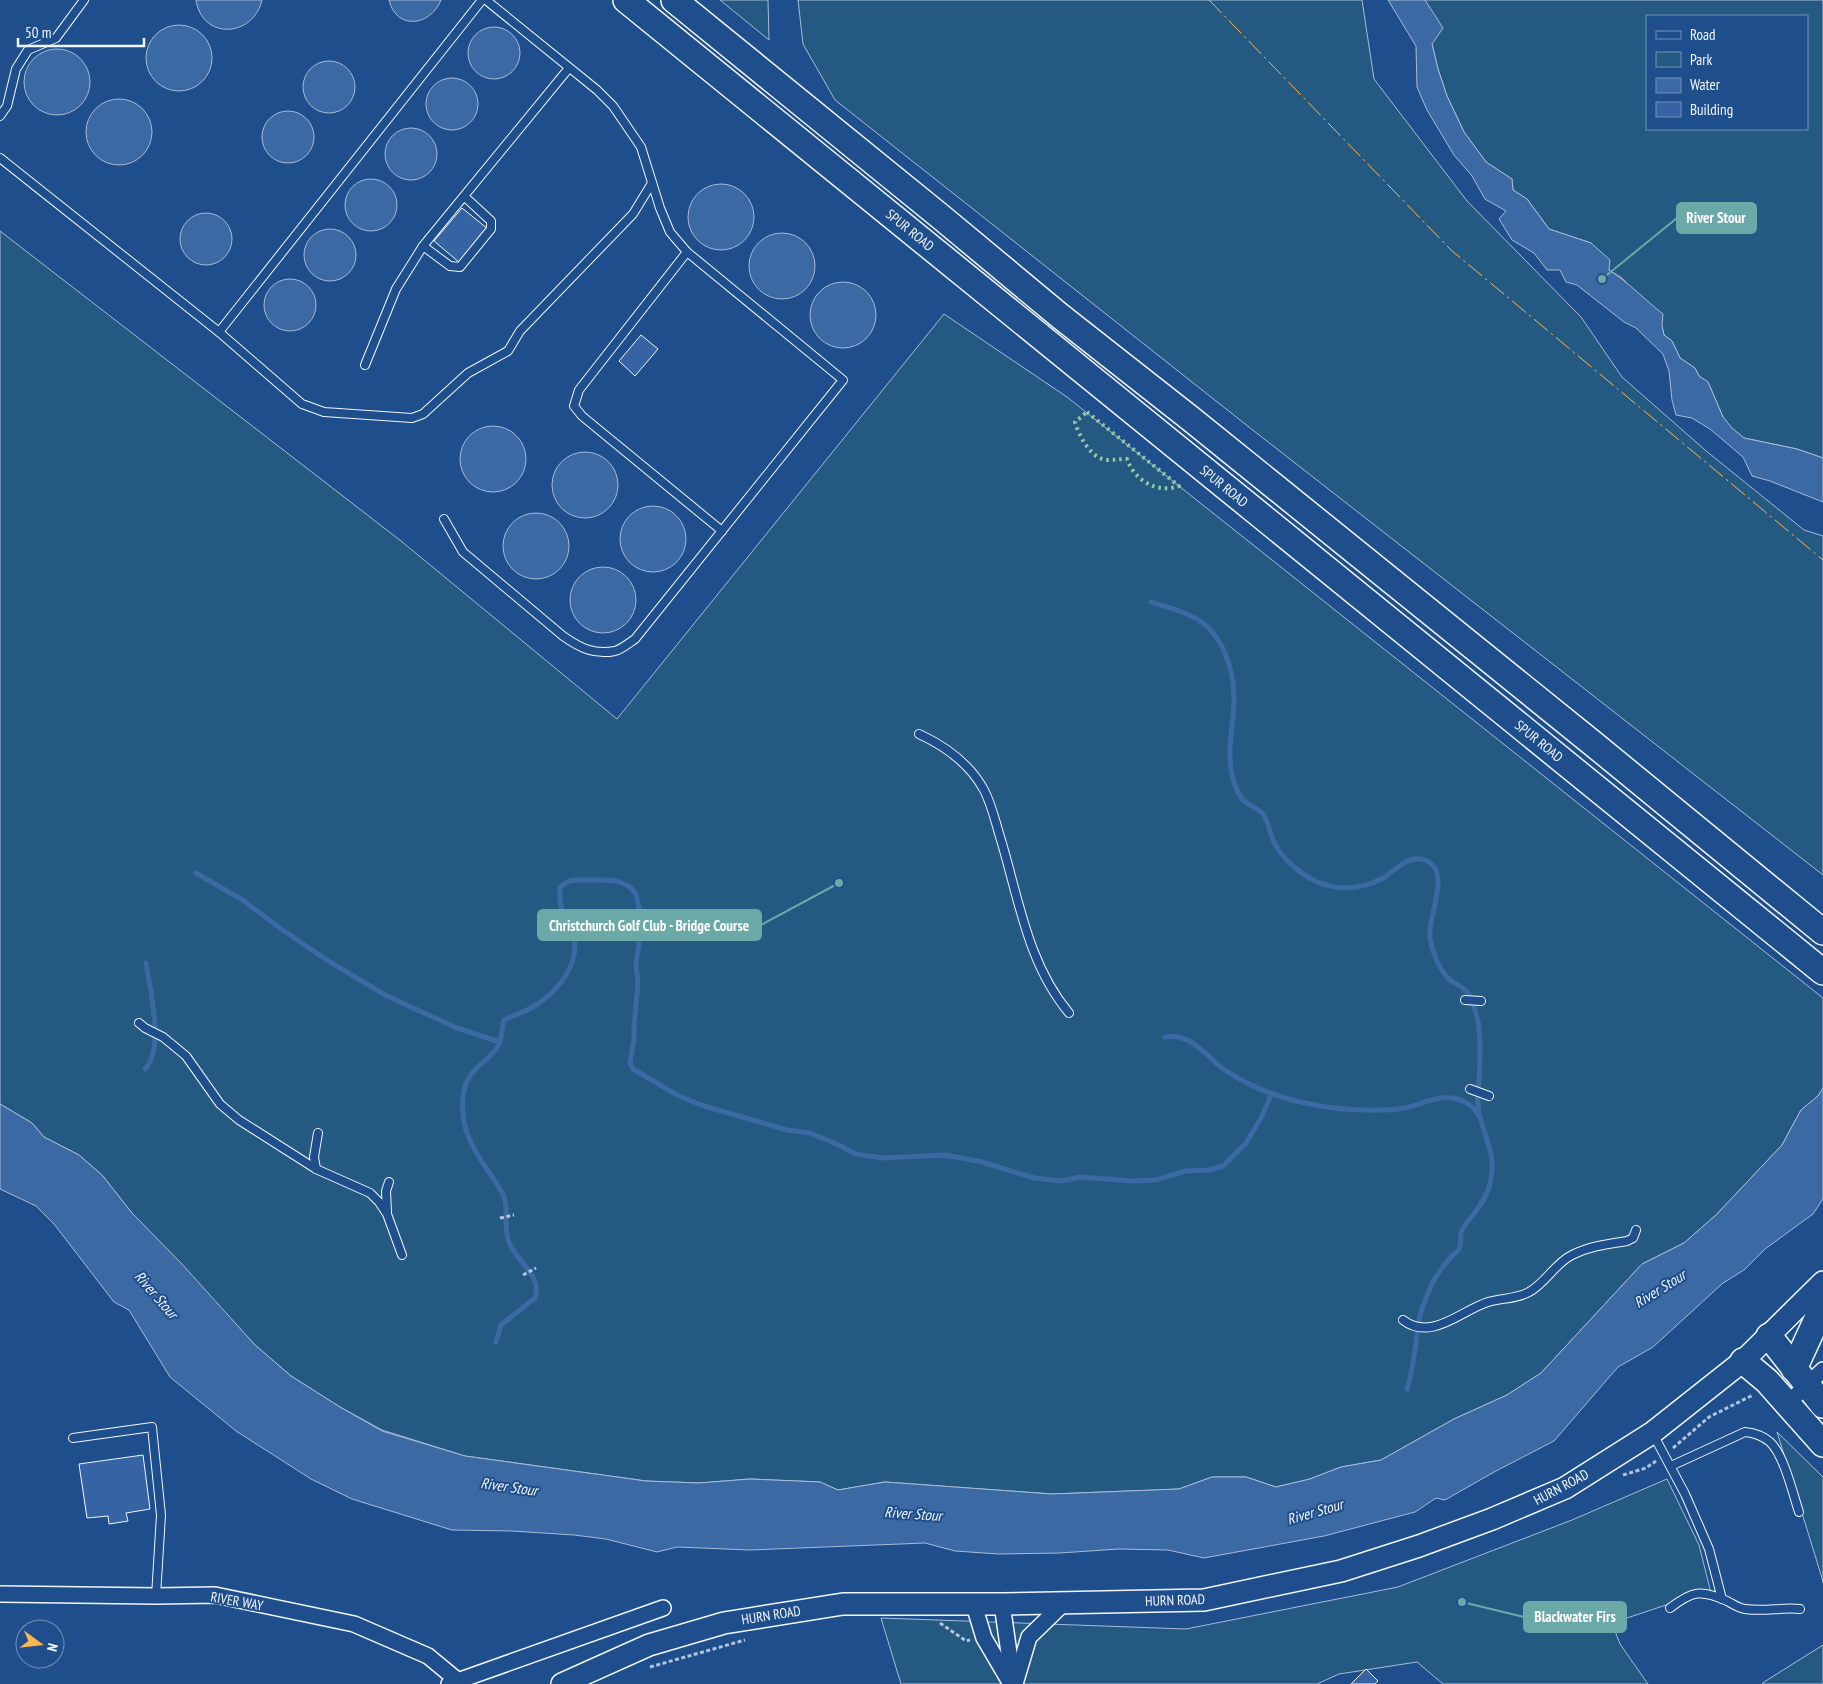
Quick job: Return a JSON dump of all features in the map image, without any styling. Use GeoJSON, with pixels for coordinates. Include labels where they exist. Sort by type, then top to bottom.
{"type":"FeatureCollection","features":[{"type":"Feature","properties":{"kind":"highway","name":"SPUR ROAD"},"geometry":{"type":"LineString","coordinates":[[626,0],[1823,972]]}},
{"type":"Feature","properties":{"kind":"highway"},"geometry":{"type":"LineString","coordinates":[[674,0],[941,216],[1060,316],[1191,419],[1823,932]]}},
{"type":"Feature","properties":{"kind":"highway"},"geometry":{"type":"LineString","coordinates":[[1808,1375],[1817,1319],[1823,1301]]}},
{"type":"Feature","properties":{"kind":"highway"},"geometry":{"type":"LineString","coordinates":[[1769,1336],[1808,1375],[1823,1405]]}},
{"type":"Feature","properties":{"kind":"highway"},"geometry":{"type":"LineString","coordinates":[[1743,1361],[1767,1381],[1823,1444]]}},
{"type":"Feature","properties":{"kind":"main road","name":"HURN ROAD"},"geometry":{"type":"LineString","coordinates":[[562,1684],[649,1645],[724,1623],[843,1604],[973,1602],[1002,1604],[1066,1601],[1204,1600],[1341,1571],[1492,1520],[1565,1488],[1652,1433],[1743,1361],[1823,1282]]}},
{"type":"Feature","properties":{"kind":"street"},"geometry":{"type":"LineString","coordinates":[[1788,1403],[1808,1375]]}},
{"type":"Feature","properties":{"kind":"street","name":"RIVER WAY"},"geometry":{"type":"LineString","coordinates":[[0,1594],[215,1595],[354,1624],[428,1656],[453,1682]]}},
{"type":"Feature","properties":{"kind":"street"},"geometry":{"type":"LineString","coordinates":[[1013,1684],[1029,1637],[1066,1601]]}},
{"type":"Feature","properties":{"kind":"street"},"geometry":{"type":"LineString","coordinates":[[973,1602],[984,1638],[1013,1684]]}},
{"type":"Feature","properties":{"kind":"street"},"geometry":{"type":"LineString","coordinates":[[1002,1604],[1013,1684]]}},
{"type":"Feature","properties":{"kind":"street"},"geometry":{"type":"LineString","coordinates":[[453,1682],[663,1608]]}},
{"type":"Feature","properties":{"kind":"lane"},"geometry":{"type":"LineString","coordinates":[[0,116],[7,106],[16,69],[28,50],[56,38],[84,0]]}},
{"type":"Feature","properties":{"kind":"lane"},"geometry":{"type":"LineString","coordinates":[[219,332],[482,0]]}},
{"type":"Feature","properties":{"kind":"lane"},"geometry":{"type":"LineString","coordinates":[[444,519],[464,552],[563,636],[581,648],[597,652],[616,651],[635,639],[843,380],[687,252],[670,232],[660,208],[641,147],[628,125],[613,106],[570,68],[486,0]]}},
{"type":"Feature","properties":{"kind":"lane"},"geometry":{"type":"LineString","coordinates":[[365,364],[396,289],[423,246],[570,68]]}},
{"type":"Feature","properties":{"kind":"lane"},"geometry":{"type":"LineString","coordinates":[[0,158],[219,332],[302,404],[324,412],[412,418],[423,414],[468,373],[508,351],[520,331],[633,214],[652,183]]}},
{"type":"Feature","properties":{"kind":"lane"},"geometry":{"type":"LineString","coordinates":[[423,246],[450,266],[460,266],[466,259],[491,229],[490,221],[465,197]]}},
{"type":"Feature","properties":{"kind":"lane"},"geometry":{"type":"LineString","coordinates":[[687,252],[579,390],[574,406],[582,416],[722,531]]}},
{"type":"Feature","properties":{"kind":"lane"},"geometry":{"type":"LineString","coordinates":[[919,734],[946,748],[968,767],[984,790],[994,815],[1018,905],[1039,966],[1058,999],[1069,1013]]}},
{"type":"Feature","properties":{"kind":"lane"},"geometry":{"type":"LineString","coordinates":[[1464,1000],[1481,1002]]}},
{"type":"Feature","properties":{"kind":"lane"},"geometry":{"type":"LineString","coordinates":[[142,1025],[163,1037],[186,1056],[220,1104],[239,1120],[316,1169],[370,1194],[387,1214]]}},
{"type":"Feature","properties":{"kind":"lane"},"geometry":{"type":"LineString","coordinates":[[1470,1089],[1490,1096]]}},
{"type":"Feature","properties":{"kind":"lane"},"geometry":{"type":"LineString","coordinates":[[316,1169],[314,1156],[318,1133]]}},
{"type":"Feature","properties":{"kind":"lane"},"geometry":{"type":"LineString","coordinates":[[388,1182],[387,1214],[402,1255]]}},
{"type":"Feature","properties":{"kind":"lane"},"geometry":{"type":"LineString","coordinates":[[1403,1320],[1414,1326],[1432,1327],[1444,1324],[1484,1303],[1529,1292],[1563,1260],[1588,1248],[1627,1241],[1633,1238],[1636,1230]]}},
{"type":"Feature","properties":{"kind":"lane"},"geometry":{"type":"LineString","coordinates":[[73,1438],[152,1427],[161,1515],[156,1596]]}},
{"type":"Feature","properties":{"kind":"lane"},"geometry":{"type":"LineString","coordinates":[[1671,1466],[1745,1432],[1754,1433],[1772,1444],[1783,1464],[1799,1512]]}},
{"type":"Feature","properties":{"kind":"lane"},"geometry":{"type":"LineString","coordinates":[[1652,1433],[1685,1494],[1709,1549],[1722,1599]]}},
{"type":"Feature","properties":{"kind":"lane"},"geometry":{"type":"LineString","coordinates":[[1670,1608],[1684,1597],[1696,1593],[1704,1593],[1744,1609],[1800,1609]]}},
{"type":"Feature","properties":{"kind":"path"},"geometry":{"type":"LineString","coordinates":[[500,1218],[514,1215]]}},
{"type":"Feature","properties":{"kind":"path"},"geometry":{"type":"LineString","coordinates":[[523,1275],[536,1268]]}},
{"type":"Feature","properties":{"kind":"path"},"geometry":{"type":"LineString","coordinates":[[938,1621],[966,1641],[984,1638]]}},
{"type":"Feature","properties":{"kind":"path"},"geometry":{"type":"LineString","coordinates":[[646,1668],[748,1640]]}},
{"type":"Feature","properties":{"kind":"green space"},"geometry":{"type":"Polygon","coordinates":[[[720,0],[768,0],[769,40],[720,0]]]}},
{"type":"Feature","properties":{"kind":"green space"},"geometry":{"type":"Polygon","coordinates":[[[798,0],[1362,0],[1374,79],[1467,201],[1581,317],[1622,377],[1705,450],[1804,530],[1823,536],[1823,875],[1254,431],[835,100],[803,44],[798,0]]]}},
{"type":"Feature","properties":{"kind":"green space"},"geometry":{"type":"Polygon","coordinates":[[[1425,0],[1823,0],[1823,458],[1797,449],[1744,438],[1731,428],[1723,417],[1708,382],[1699,376],[1695,368],[1680,358],[1672,341],[1664,335],[1662,326],[1622,278],[1609,270],[1591,243],[1549,229],[1527,199],[1513,190],[1512,179],[1486,162],[1464,132],[1447,96],[1438,69],[1425,0]]]}},
{"type":"Feature","properties":{"kind":"green space"},"geometry":{"type":"Polygon","coordinates":[[[0,231],[401,541],[617,719],[944,314],[1067,397],[1823,998],[1823,1088],[1818,1096],[1801,1110],[1782,1145],[1716,1215],[1684,1243],[1642,1264],[1541,1373],[1507,1395],[1454,1419],[1381,1460],[1341,1467],[1310,1479],[1276,1487],[1246,1477],[1212,1477],[1179,1489],[1052,1494],[885,1482],[838,1490],[820,1482],[750,1479],[699,1483],[646,1481],[465,1456],[382,1430],[340,1407],[291,1376],[255,1345],[132,1213],[102,1175],[79,1155],[44,1137],[32,1123],[0,1104],[0,231]]]}},
{"type":"Feature","properties":{"kind":"green space"},"geometry":{"type":"Polygon","coordinates":[[[1777,1432],[1823,1477],[1823,1583],[1822,1578],[1777,1432]]]}},
{"type":"Feature","properties":{"kind":"green space"},"geometry":{"type":"Polygon","coordinates":[[[1667,1479],[1699,1545],[1711,1593],[1696,1595],[1612,1623],[1620,1644],[1648,1684],[1443,1684],[1417,1662],[1339,1674],[1317,1684],[901,1684],[881,1618],[1186,1629],[1398,1587],[1572,1520],[1667,1479]]]}},
{"type":"Feature","properties":{"kind":"green space"},"geometry":{"type":"Polygon","coordinates":[[[1823,1645],[1823,1684],[1762,1684],[1764,1682],[1823,1645]]]}},
{"type":"Feature","properties":{"kind":"water"},"geometry":{"type":"Polygon","coordinates":[[[196,0],[262,0],[257,13],[249,22],[239,27],[228,29],[217,28],[208,22],[200,13],[196,0]]]}},
{"type":"Feature","properties":{"kind":"water"},"geometry":{"type":"Polygon","coordinates":[[[389,0],[441,0],[429,16],[422,20],[413,21],[399,16],[393,10],[389,0]]]}},
{"type":"Feature","properties":{"kind":"water"},"geometry":{"type":"Polygon","coordinates":[[[1388,0],[1425,0],[1443,28],[1432,44],[1438,69],[1447,96],[1464,132],[1486,162],[1512,179],[1513,190],[1527,199],[1549,229],[1591,243],[1610,260],[1609,270],[1663,314],[1662,326],[1664,335],[1672,341],[1680,358],[1695,368],[1699,376],[1708,382],[1723,417],[1732,428],[1744,438],[1797,449],[1823,458],[1823,502],[1752,476],[1743,457],[1710,429],[1692,418],[1676,415],[1672,400],[1669,371],[1663,354],[1636,328],[1624,322],[1577,285],[1566,282],[1560,270],[1547,270],[1534,253],[1512,240],[1499,219],[1506,211],[1485,199],[1472,176],[1454,155],[1427,110],[1417,87],[1416,46],[1388,0]]]}},
{"type":"Feature","properties":{"kind":"water"},"geometry":{"type":"Polygon","coordinates":[[[172,25],[186,25],[198,30],[207,39],[212,51],[210,71],[203,82],[186,91],[172,91],[160,86],[151,77],[146,65],[146,51],[151,39],[160,30],[172,25]]]}},
{"type":"Feature","properties":{"kind":"water"},"geometry":{"type":"Polygon","coordinates":[[[489,27],[499,27],[513,34],[520,48],[520,58],[513,72],[499,79],[489,79],[479,75],[472,68],[468,58],[468,48],[472,38],[479,31],[489,27]]]}},
{"type":"Feature","properties":{"kind":"water"},"geometry":{"type":"Polygon","coordinates":[[[50,49],[64,49],[76,54],[85,63],[90,75],[88,95],[81,106],[64,115],[50,115],[38,110],[29,101],[24,89],[24,75],[29,63],[38,54],[50,49]]]}},
{"type":"Feature","properties":{"kind":"water"},"geometry":{"type":"Polygon","coordinates":[[[324,61],[334,61],[348,68],[355,82],[355,92],[348,106],[334,113],[324,113],[314,109],[307,102],[303,92],[303,82],[307,72],[314,65],[324,61]]]}},
{"type":"Feature","properties":{"kind":"water"},"geometry":{"type":"Polygon","coordinates":[[[447,78],[457,78],[471,85],[478,99],[478,109],[471,123],[457,130],[447,130],[437,126],[430,119],[426,109],[426,99],[430,89],[437,82],[447,78]]]}},
{"type":"Feature","properties":{"kind":"water"},"geometry":{"type":"Polygon","coordinates":[[[112,99],[126,99],[138,104],[147,113],[152,125],[150,145],[143,156],[126,165],[112,165],[100,160],[91,151],[86,139],[86,125],[91,113],[100,104],[112,99]]]}},
{"type":"Feature","properties":{"kind":"water"},"geometry":{"type":"Polygon","coordinates":[[[283,111],[293,111],[307,118],[314,132],[314,142],[307,156],[293,163],[283,163],[273,159],[266,152],[262,142],[262,132],[266,122],[273,115],[283,111]]]}},
{"type":"Feature","properties":{"kind":"water"},"geometry":{"type":"Polygon","coordinates":[[[406,128],[416,128],[430,135],[437,149],[437,159],[430,173],[416,180],[406,180],[396,176],[389,169],[385,159],[385,149],[389,139],[396,132],[406,128]]]}},
{"type":"Feature","properties":{"kind":"water"},"geometry":{"type":"Polygon","coordinates":[[[366,179],[376,179],[390,186],[397,200],[397,210],[390,224],[376,231],[366,231],[356,227],[349,220],[345,210],[345,200],[349,190],[356,183],[366,179]]]}},
{"type":"Feature","properties":{"kind":"water"},"geometry":{"type":"Polygon","coordinates":[[[714,184],[728,184],[740,189],[749,198],[754,210],[752,230],[745,241],[728,250],[714,250],[702,245],[693,236],[688,224],[688,210],[693,198],[702,189],[714,184]]]}},
{"type":"Feature","properties":{"kind":"water"},"geometry":{"type":"Polygon","coordinates":[[[201,213],[211,213],[225,220],[232,234],[232,244],[225,258],[211,265],[201,265],[191,261],[184,254],[180,244],[180,234],[184,224],[191,217],[201,213]]]}},
{"type":"Feature","properties":{"kind":"water"},"geometry":{"type":"Polygon","coordinates":[[[325,229],[335,229],[349,236],[356,250],[356,260],[349,274],[335,281],[325,281],[315,277],[308,270],[304,260],[304,250],[308,240],[315,233],[325,229]]]}},
{"type":"Feature","properties":{"kind":"water"},"geometry":{"type":"Polygon","coordinates":[[[775,233],[789,233],[801,238],[810,247],[815,259],[813,279],[806,290],[789,299],[775,299],[763,294],[754,285],[749,273],[749,259],[754,247],[763,238],[775,233]]]}},
{"type":"Feature","properties":{"kind":"water"},"geometry":{"type":"Polygon","coordinates":[[[285,279],[295,279],[309,286],[316,300],[316,310],[309,324],[295,331],[285,331],[275,327],[268,320],[264,310],[264,300],[268,290],[275,283],[285,279]]]}},
{"type":"Feature","properties":{"kind":"water"},"geometry":{"type":"Polygon","coordinates":[[[837,282],[849,282],[867,291],[874,302],[876,315],[874,328],[867,339],[856,346],[837,348],[824,343],[815,334],[810,321],[810,309],[815,296],[824,287],[837,282]]]}},
{"type":"Feature","properties":{"kind":"water"},"geometry":{"type":"Polygon","coordinates":[[[486,426],[500,426],[512,431],[521,440],[526,452],[524,472],[517,483],[500,492],[486,492],[474,487],[465,478],[460,466],[460,452],[465,440],[474,431],[486,426]]]}},
{"type":"Feature","properties":{"kind":"water"},"geometry":{"type":"Polygon","coordinates":[[[578,452],[592,452],[604,457],[613,466],[618,478],[616,498],[609,509],[592,518],[578,518],[566,513],[557,504],[552,492],[552,478],[557,466],[566,457],[578,452]]]}},
{"type":"Feature","properties":{"kind":"water"},"geometry":{"type":"Polygon","coordinates":[[[647,506],[659,506],[677,515],[684,526],[686,539],[684,552],[677,563],[666,570],[647,572],[634,567],[625,558],[620,545],[620,533],[625,520],[634,511],[647,506]]]}},
{"type":"Feature","properties":{"kind":"water"},"geometry":{"type":"Polygon","coordinates":[[[529,513],[543,513],[555,518],[564,527],[569,539],[567,559],[560,570],[543,579],[529,579],[517,574],[508,565],[503,553],[503,539],[508,527],[517,518],[529,513]]]}},
{"type":"Feature","properties":{"kind":"water"},"geometry":{"type":"Polygon","coordinates":[[[597,567],[609,567],[627,576],[634,587],[636,600],[634,613],[627,624],[616,631],[597,633],[584,628],[575,619],[570,606],[570,594],[575,581],[584,572],[597,567]]]}},
{"type":"Feature","properties":{"kind":"water"},"geometry":{"type":"Polygon","coordinates":[[[1823,1088],[1823,1199],[1813,1214],[1765,1249],[1744,1270],[1723,1283],[1653,1347],[1618,1367],[1554,1441],[1445,1500],[1436,1498],[1415,1512],[1324,1536],[1204,1558],[1168,1550],[1119,1549],[1060,1553],[999,1554],[955,1551],[925,1543],[750,1550],[677,1547],[657,1552],[606,1539],[574,1535],[452,1530],[352,1499],[311,1479],[236,1431],[170,1377],[129,1310],[114,1302],[54,1224],[36,1206],[0,1189],[0,1104],[32,1123],[44,1137],[79,1155],[102,1175],[132,1213],[181,1263],[255,1345],[291,1376],[382,1431],[465,1456],[646,1481],[699,1483],[750,1479],[820,1482],[838,1490],[885,1482],[1052,1494],[1179,1489],[1212,1477],[1246,1477],[1276,1487],[1310,1479],[1341,1467],[1381,1460],[1454,1419],[1507,1395],[1541,1373],[1642,1264],[1684,1243],[1716,1215],[1782,1145],[1801,1110],[1818,1096],[1823,1088]]]}},
{"type":"Feature","properties":{"kind":"building"},"geometry":{"type":"Polygon","coordinates":[[[462,208],[488,229],[460,263],[434,241],[462,208]]]}},
{"type":"Feature","properties":{"kind":"building"},"geometry":{"type":"Polygon","coordinates":[[[641,335],[658,349],[635,376],[619,361],[641,335]]]}},
{"type":"Feature","properties":{"kind":"building"},"geometry":{"type":"Polygon","coordinates":[[[143,1455],[150,1509],[126,1513],[128,1521],[109,1524],[108,1516],[87,1518],[79,1464],[143,1455]]]}},
{"type":"Feature","properties":{"kind":"building"},"geometry":{"type":"Polygon","coordinates":[[[1366,1669],[1378,1681],[1375,1684],[1351,1684],[1366,1669]]]}},
{"type":"Feature","properties":{"kind":"waterway"},"geometry":{"type":"LineString","coordinates":[[1151,602],[1182,612],[1200,621],[1210,630],[1224,651],[1229,664],[1234,690],[1230,756],[1232,776],[1241,798],[1263,814],[1277,848],[1292,865],[1319,883],[1340,888],[1351,888],[1372,883],[1414,859],[1425,860],[1433,865],[1437,873],[1437,895],[1430,938],[1437,961],[1450,980],[1467,992],[1477,1019],[1480,1047],[1478,1108],[1490,1149],[1492,1174],[1486,1196],[1462,1230],[1458,1250],[1438,1274],[1425,1301],[1420,1316],[1412,1371],[1407,1389]]}},
{"type":"Feature","properties":{"kind":"waterway"},"geometry":{"type":"LineString","coordinates":[[196,873],[244,901],[330,962],[387,996],[457,1028],[500,1042]]}},
{"type":"Feature","properties":{"kind":"waterway"},"geometry":{"type":"LineString","coordinates":[[496,1342],[501,1325],[535,1298],[535,1282],[532,1275],[512,1249],[507,1237],[504,1197],[468,1137],[463,1118],[463,1097],[465,1087],[472,1073],[498,1046],[501,1040],[504,1020],[524,1012],[549,996],[567,974],[574,957],[575,948],[572,930],[561,906],[560,887],[569,881],[616,881],[629,886],[636,894],[639,908],[639,943],[636,964],[638,983],[634,1039],[630,1063],[633,1069],[677,1095],[701,1105],[787,1130],[810,1133],[855,1154],[883,1158],[945,1155],[982,1162],[1034,1178],[1061,1181],[1080,1177],[1131,1181],[1156,1180],[1185,1171],[1209,1170],[1223,1166],[1246,1143],[1261,1118],[1272,1093]]}},
{"type":"Feature","properties":{"kind":"waterway"},"geometry":{"type":"LineString","coordinates":[[145,1069],[151,1060],[155,1033],[153,1003],[146,963]]}},
{"type":"Feature","properties":{"kind":"waterway"},"geometry":{"type":"LineString","coordinates":[[1165,1037],[1182,1038],[1190,1041],[1222,1068],[1245,1082],[1273,1094],[1302,1102],[1341,1109],[1386,1110],[1405,1108],[1447,1097],[1464,1102],[1478,1114]]}},
{"type":"Feature","properties":{"kind":"hedge"},"geometry":{"type":"LineString","coordinates":[[1087,412],[1179,486],[1171,488],[1155,487],[1141,479],[1130,467],[1127,459],[1107,460],[1096,456],[1086,446],[1075,422],[1087,412]]}},
{"type":"Feature","properties":{"kind":"power"},"geometry":{"type":"LineString","coordinates":[[1209,0],[1451,250],[1823,560]]}},
{"type":"Feature","properties":{"kind":"place","name":"River Stour"},"geometry":{"type":"Point","coordinates":[1602,279]}},
{"type":"Feature","properties":{"kind":"place","name":"Christchurch Golf Club - Bridge Course"},"geometry":{"type":"Point","coordinates":[839,883]}},
{"type":"Feature","properties":{"kind":"place","name":"Blackwater Firs"},"geometry":{"type":"Point","coordinates":[1462,1602]}}]}
